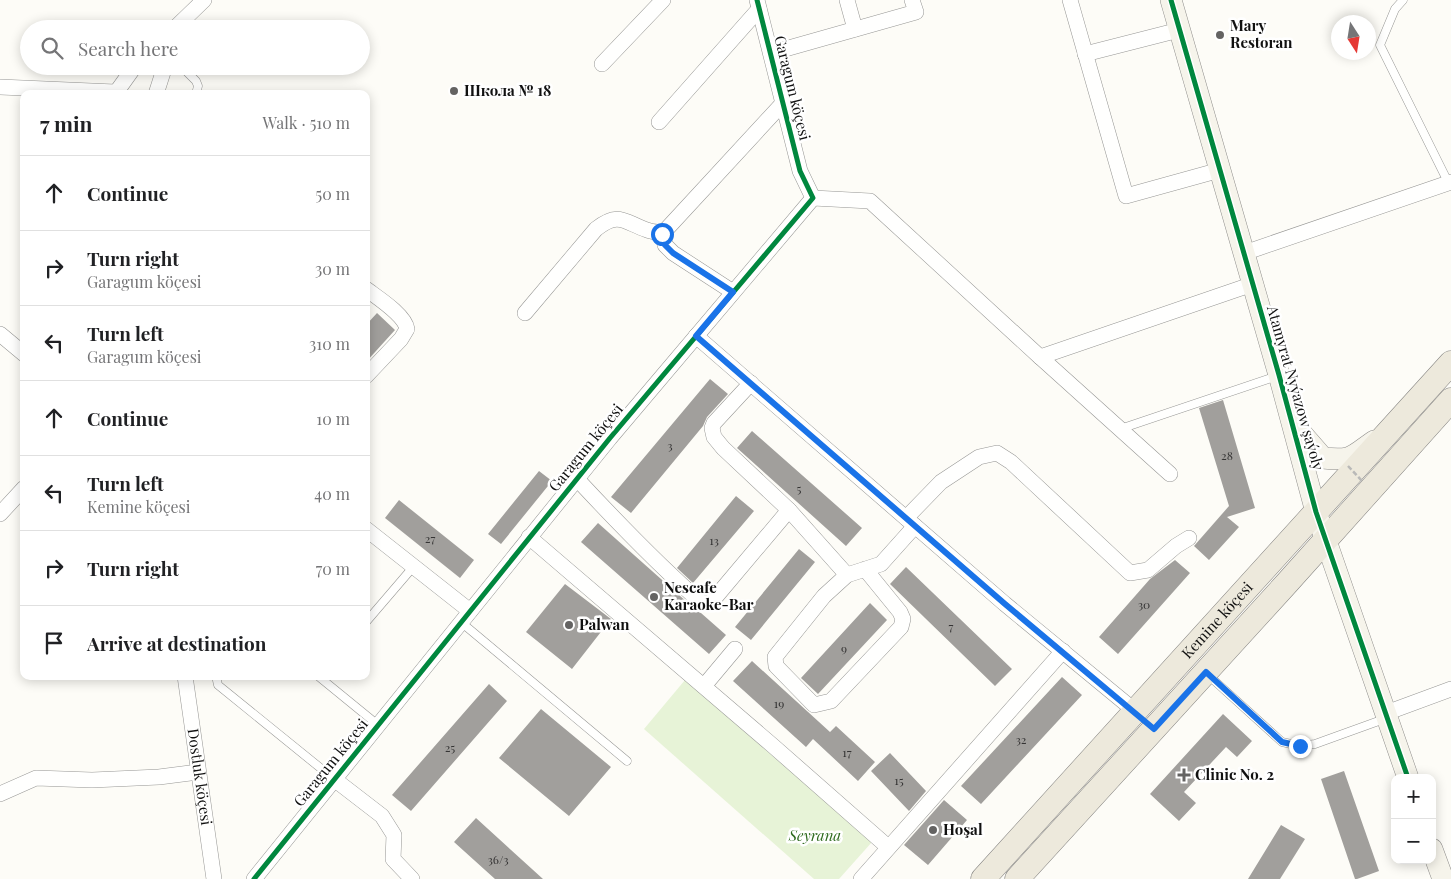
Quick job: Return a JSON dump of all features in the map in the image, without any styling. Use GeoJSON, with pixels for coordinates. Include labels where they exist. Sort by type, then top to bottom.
{"type":"FeatureCollection","features":[{"type":"Feature","properties":{"kind":"main road","name":"Kemine köçesi"},"geometry":{"type":"LineString","coordinates":[[983,879],[1451,363]]}},
{"type":"Feature","properties":{"kind":"main road","name":"Kemine köçesi"},"geometry":{"type":"LineString","coordinates":[[1017,879],[1451,400]]}},
{"type":"Feature","properties":{"kind":"street"},"geometry":{"type":"LineString","coordinates":[[184,20],[205,0]]}},
{"type":"Feature","properties":{"kind":"street"},"geometry":{"type":"LineString","coordinates":[[192,20],[205,0]]}},
{"type":"Feature","properties":{"kind":"street"},"geometry":{"type":"LineString","coordinates":[[602,64],[664,0]]}},
{"type":"Feature","properties":{"kind":"street"},"geometry":{"type":"LineString","coordinates":[[847,0],[855,29]]}},
{"type":"Feature","properties":{"kind":"street"},"geometry":{"type":"LineString","coordinates":[[771,53],[916,12],[912,0]]}},
{"type":"Feature","properties":{"kind":"street"},"geometry":{"type":"LineString","coordinates":[[1070,0],[1126,196],[1220,170]]}},
{"type":"Feature","properties":{"kind":"street","name":"Atamyrat Nyýazow şaýoly"},"geometry":{"type":"LineString","coordinates":[[1171,0],[1279,375],[1316,512],[1407,774]]}},
{"type":"Feature","properties":{"kind":"street"},"geometry":{"type":"LineString","coordinates":[[659,122],[758,5]]}},
{"type":"Feature","properties":{"kind":"street","name":"Garagum köçesi"},"geometry":{"type":"LineString","coordinates":[[254,879],[577,478],[813,198],[800,171],[758,5]]}},
{"type":"Feature","properties":{"kind":"street"},"geometry":{"type":"LineString","coordinates":[[1085,54],[1179,30]]}},
{"type":"Feature","properties":{"kind":"street"},"geometry":{"type":"LineString","coordinates":[[117,90],[128,75]]}},
{"type":"Feature","properties":{"kind":"street"},"geometry":{"type":"LineString","coordinates":[[157,90],[162,75]]}},
{"type":"Feature","properties":{"kind":"street"},"geometry":{"type":"LineString","coordinates":[[1,87],[58,90]]}},
{"type":"Feature","properties":{"kind":"street"},"geometry":{"type":"LineString","coordinates":[[1,87],[20,94]]}},
{"type":"Feature","properties":{"kind":"street"},"geometry":{"type":"LineString","coordinates":[[662,234],[783,103]]}},
{"type":"Feature","properties":{"kind":"street"},"geometry":{"type":"LineString","coordinates":[[1244,253],[1449,182]]}},
{"type":"Feature","properties":{"kind":"street"},"geometry":{"type":"LineString","coordinates":[[813,198],[870,201],[1170,474]]}},
{"type":"Feature","properties":{"kind":"street"},"geometry":{"type":"LineString","coordinates":[[525,313],[596,229],[605,222],[620,219],[662,234]]}},
{"type":"Feature","properties":{"kind":"street"},"geometry":{"type":"LineString","coordinates":[[662,234],[665,245],[673,253],[733,292]]}},
{"type":"Feature","properties":{"kind":"street"},"geometry":{"type":"LineString","coordinates":[[1040,357],[1253,284]]}},
{"type":"Feature","properties":{"kind":"street"},"geometry":{"type":"LineString","coordinates":[[370,296],[399,316],[406,323],[407,329],[401,339],[370,372]]}},
{"type":"Feature","properties":{"kind":"street"},"geometry":{"type":"LineString","coordinates":[[0,334],[20,351]]}},
{"type":"Feature","properties":{"kind":"street"},"geometry":{"type":"LineString","coordinates":[[696,336],[1005,604],[1135,711],[1154,729]]}},
{"type":"Feature","properties":{"kind":"street"},"geometry":{"type":"LineString","coordinates":[[751,383],[721,415],[712,428],[712,433],[723,448],[789,510],[847,575]]}},
{"type":"Feature","properties":{"kind":"street"},"geometry":{"type":"LineString","coordinates":[[1291,421],[1323,458],[1342,460],[1355,455],[1390,430]]}},
{"type":"Feature","properties":{"kind":"street"},"geometry":{"type":"LineString","coordinates":[[866,569],[900,612],[903,619],[901,627],[831,702],[814,705],[776,666],[776,657],[824,596],[847,575],[881,564],[941,482],[979,457],[997,453],[1011,462],[1130,573],[1148,570],[1176,546],[1190,538]]}},
{"type":"Feature","properties":{"kind":"street"},"geometry":{"type":"LineString","coordinates":[[577,478],[655,560],[703,604],[709,604],[714,599],[789,510]]}},
{"type":"Feature","properties":{"kind":"street"},"geometry":{"type":"LineString","coordinates":[[0,514],[20,492]]}},
{"type":"Feature","properties":{"kind":"street"},"geometry":{"type":"LineString","coordinates":[[370,532],[414,566],[466,617]]}},
{"type":"Feature","properties":{"kind":"street"},"geometry":{"type":"LineString","coordinates":[[530,537],[888,847]]}},
{"type":"Feature","properties":{"kind":"street"},"geometry":{"type":"LineString","coordinates":[[704,686],[736,649]]}},
{"type":"Feature","properties":{"kind":"street"},"geometry":{"type":"LineString","coordinates":[[861,879],[1063,651]]}},
{"type":"Feature","properties":{"kind":"street","name":"Dostluk köçesi"},"geometry":{"type":"LineString","coordinates":[[186,680],[214,879]]}},
{"type":"Feature","properties":{"kind":"street"},"geometry":{"type":"LineString","coordinates":[[1387,716],[1451,690]]}},
{"type":"Feature","properties":{"kind":"street"},"geometry":{"type":"LineString","coordinates":[[0,794],[36,778],[92,780],[159,777],[198,772]]}},
{"type":"Feature","properties":{"kind":"street"},"geometry":{"type":"LineString","coordinates":[[334,780],[382,816],[394,835],[393,859],[412,879]]}},
{"type":"Feature","properties":{"kind":"street"},"geometry":{"type":"LineString","coordinates":[[1436,861],[1442,879]]}},
{"type":"Feature","properties":{"kind":"lane"},"geometry":{"type":"LineString","coordinates":[[1403,0],[1395,9],[1380,45],[1449,182]]}},
{"type":"Feature","properties":{"kind":"lane"},"geometry":{"type":"LineString","coordinates":[[190,75],[196,81],[197,90]]}},
{"type":"Feature","properties":{"kind":"lane"},"geometry":{"type":"LineString","coordinates":[[1120,429],[1279,375]]}},
{"type":"Feature","properties":{"kind":"lane"},"geometry":{"type":"LineString","coordinates":[[370,617],[414,566]]}},
{"type":"Feature","properties":{"kind":"lane"},"geometry":{"type":"LineString","coordinates":[[466,617],[627,761]]}},
{"type":"Feature","properties":{"kind":"lane"},"geometry":{"type":"LineString","coordinates":[[1206,672],[1282,742],[1300,746],[1314,744],[1387,716]]}},
{"type":"Feature","properties":{"kind":"lane"},"geometry":{"type":"LineString","coordinates":[[217,680],[218,686],[334,780]]}},
{"type":"Feature","properties":{"kind":"lane"},"geometry":{"type":"LineString","coordinates":[[324,680],[378,725]]}},
{"type":"Feature","properties":{"kind":"path"},"geometry":{"type":"LineString","coordinates":[[1348,466],[1363,482]]}},
{"type":"Feature","properties":{"kind":"green space","name":"Seyrana"},"geometry":{"type":"Polygon","coordinates":[[[685,680],[872,842],[839,879],[814,879],[644,729],[685,680]]]}},
{"type":"Feature","properties":{"kind":"building"},"geometry":{"type":"Polygon","coordinates":[[[377,313],[395,330],[370,358],[370,321],[377,313]]]}},
{"type":"Feature","properties":{"kind":"building"},"geometry":{"type":"Polygon","coordinates":[[[710,379],[728,394],[707,417],[703,426],[631,513],[611,497],[710,379]]]}},
{"type":"Feature","properties":{"kind":"building"},"geometry":{"type":"Polygon","coordinates":[[[1223,400],[1255,508],[1227,517],[1239,527],[1209,560],[1194,546],[1229,506],[1199,408],[1223,400]]]}},
{"type":"Feature","properties":{"kind":"building"},"geometry":{"type":"Polygon","coordinates":[[[752,431],[862,528],[846,546],[737,448],[752,431]]]}},
{"type":"Feature","properties":{"kind":"building"},"geometry":{"type":"Polygon","coordinates":[[[539,471],[552,481],[501,544],[488,534],[539,471]]]}},
{"type":"Feature","properties":{"kind":"building"},"geometry":{"type":"Polygon","coordinates":[[[736,496],[754,511],[693,583],[677,568],[736,496]]]}},
{"type":"Feature","properties":{"kind":"building"},"geometry":{"type":"Polygon","coordinates":[[[399,500],[474,560],[460,578],[385,518],[399,500]]]}},
{"type":"Feature","properties":{"kind":"building"},"geometry":{"type":"Polygon","coordinates":[[[598,523],[726,635],[709,654],[581,542],[598,523]]]}},
{"type":"Feature","properties":{"kind":"building"},"geometry":{"type":"Polygon","coordinates":[[[799,549],[815,562],[751,640],[735,627],[799,549]]]}},
{"type":"Feature","properties":{"kind":"building"},"geometry":{"type":"Polygon","coordinates":[[[1175,560],[1190,573],[1118,654],[1099,637],[1150,579],[1175,560]]]}},
{"type":"Feature","properties":{"kind":"building"},"geometry":{"type":"Polygon","coordinates":[[[906,567],[1012,669],[995,686],[890,584],[906,567]]]}},
{"type":"Feature","properties":{"kind":"building","name":"Palwan"},"geometry":{"type":"Polygon","coordinates":[[[565,584],[611,619],[572,669],[526,632],[565,584]]]}},
{"type":"Feature","properties":{"kind":"building"},"geometry":{"type":"Polygon","coordinates":[[[870,603],[887,620],[818,694],[801,678],[870,603]]]}},
{"type":"Feature","properties":{"kind":"building"},"geometry":{"type":"Polygon","coordinates":[[[752,661],[830,732],[836,726],[875,762],[858,781],[813,739],[806,747],[733,681],[752,661]]]}},
{"type":"Feature","properties":{"kind":"building"},"geometry":{"type":"Polygon","coordinates":[[[1062,677],[1082,695],[981,804],[961,786],[1062,677]]]}},
{"type":"Feature","properties":{"kind":"building"},"geometry":{"type":"Polygon","coordinates":[[[489,684],[507,701],[411,811],[392,795],[489,684]]]}},
{"type":"Feature","properties":{"kind":"building"},"geometry":{"type":"Polygon","coordinates":[[[541,709],[611,767],[569,816],[499,758],[541,709]]]}},
{"type":"Feature","properties":{"kind":"building","name":"Clinic No. 2"},"geometry":{"type":"Polygon","coordinates":[[[1223,714],[1252,741],[1237,757],[1226,747],[1184,792],[1196,803],[1179,821],[1150,794],[1223,714]]]}},
{"type":"Feature","properties":{"kind":"building"},"geometry":{"type":"Polygon","coordinates":[[[890,753],[926,791],[909,811],[871,771],[890,753]]]}},
{"type":"Feature","properties":{"kind":"building"},"geometry":{"type":"Polygon","coordinates":[[[1344,771],[1379,871],[1357,879],[1355,879],[1321,779],[1344,771]]]}},
{"type":"Feature","properties":{"kind":"building","name":"Hoşal"},"geometry":{"type":"Polygon","coordinates":[[[944,800],[967,820],[928,865],[904,845],[944,800]]]}},
{"type":"Feature","properties":{"kind":"building"},"geometry":{"type":"Polygon","coordinates":[[[476,818],[543,879],[495,879],[454,842],[476,818]]]}},
{"type":"Feature","properties":{"kind":"building"},"geometry":{"type":"Polygon","coordinates":[[[1281,825],[1305,839],[1280,879],[1248,879],[1281,825]]]}},
{"type":"Feature","properties":{"kind":"cycle path"},"geometry":{"type":"LineString","coordinates":[[254,879],[610,438],[813,198],[800,171],[757,0]]}},
{"type":"Feature","properties":{"kind":"cycle path"},"geometry":{"type":"LineString","coordinates":[[1171,0],[1279,375],[1316,512],[1407,774]]}},
{"type":"Feature","properties":{"kind":"place","name":"Mary Restoran"},"geometry":{"type":"Point","coordinates":[1220,35]}},
{"type":"Feature","properties":{"kind":"place","name":"Школа № 18"},"geometry":{"type":"Point","coordinates":[454,91]}},
{"type":"Feature","properties":{"kind":"place","name":"Nescafe Karaoke-Bar"},"geometry":{"type":"Point","coordinates":[654,597]}},
{"type":"Feature","properties":{"kind":"place","name":"Palwan"},"geometry":{"type":"Point","coordinates":[569,625]}},
{"type":"Feature","properties":{"kind":"place","name":"Clinic No. 2"},"geometry":{"type":"Point","coordinates":[1184,775]}},
{"type":"Feature","properties":{"kind":"place","name":"Hoşal"},"geometry":{"type":"Point","coordinates":[933,830]}},
{"type":"Feature","properties":{"kind":"route"},"geometry":{"type":"LineString","coordinates":[[662,234],[665,245],[673,253],[733,292],[696,336],[1005,604],[1135,711],[1154,729],[1206,672],[1282,742],[1300,746]]}}]}
